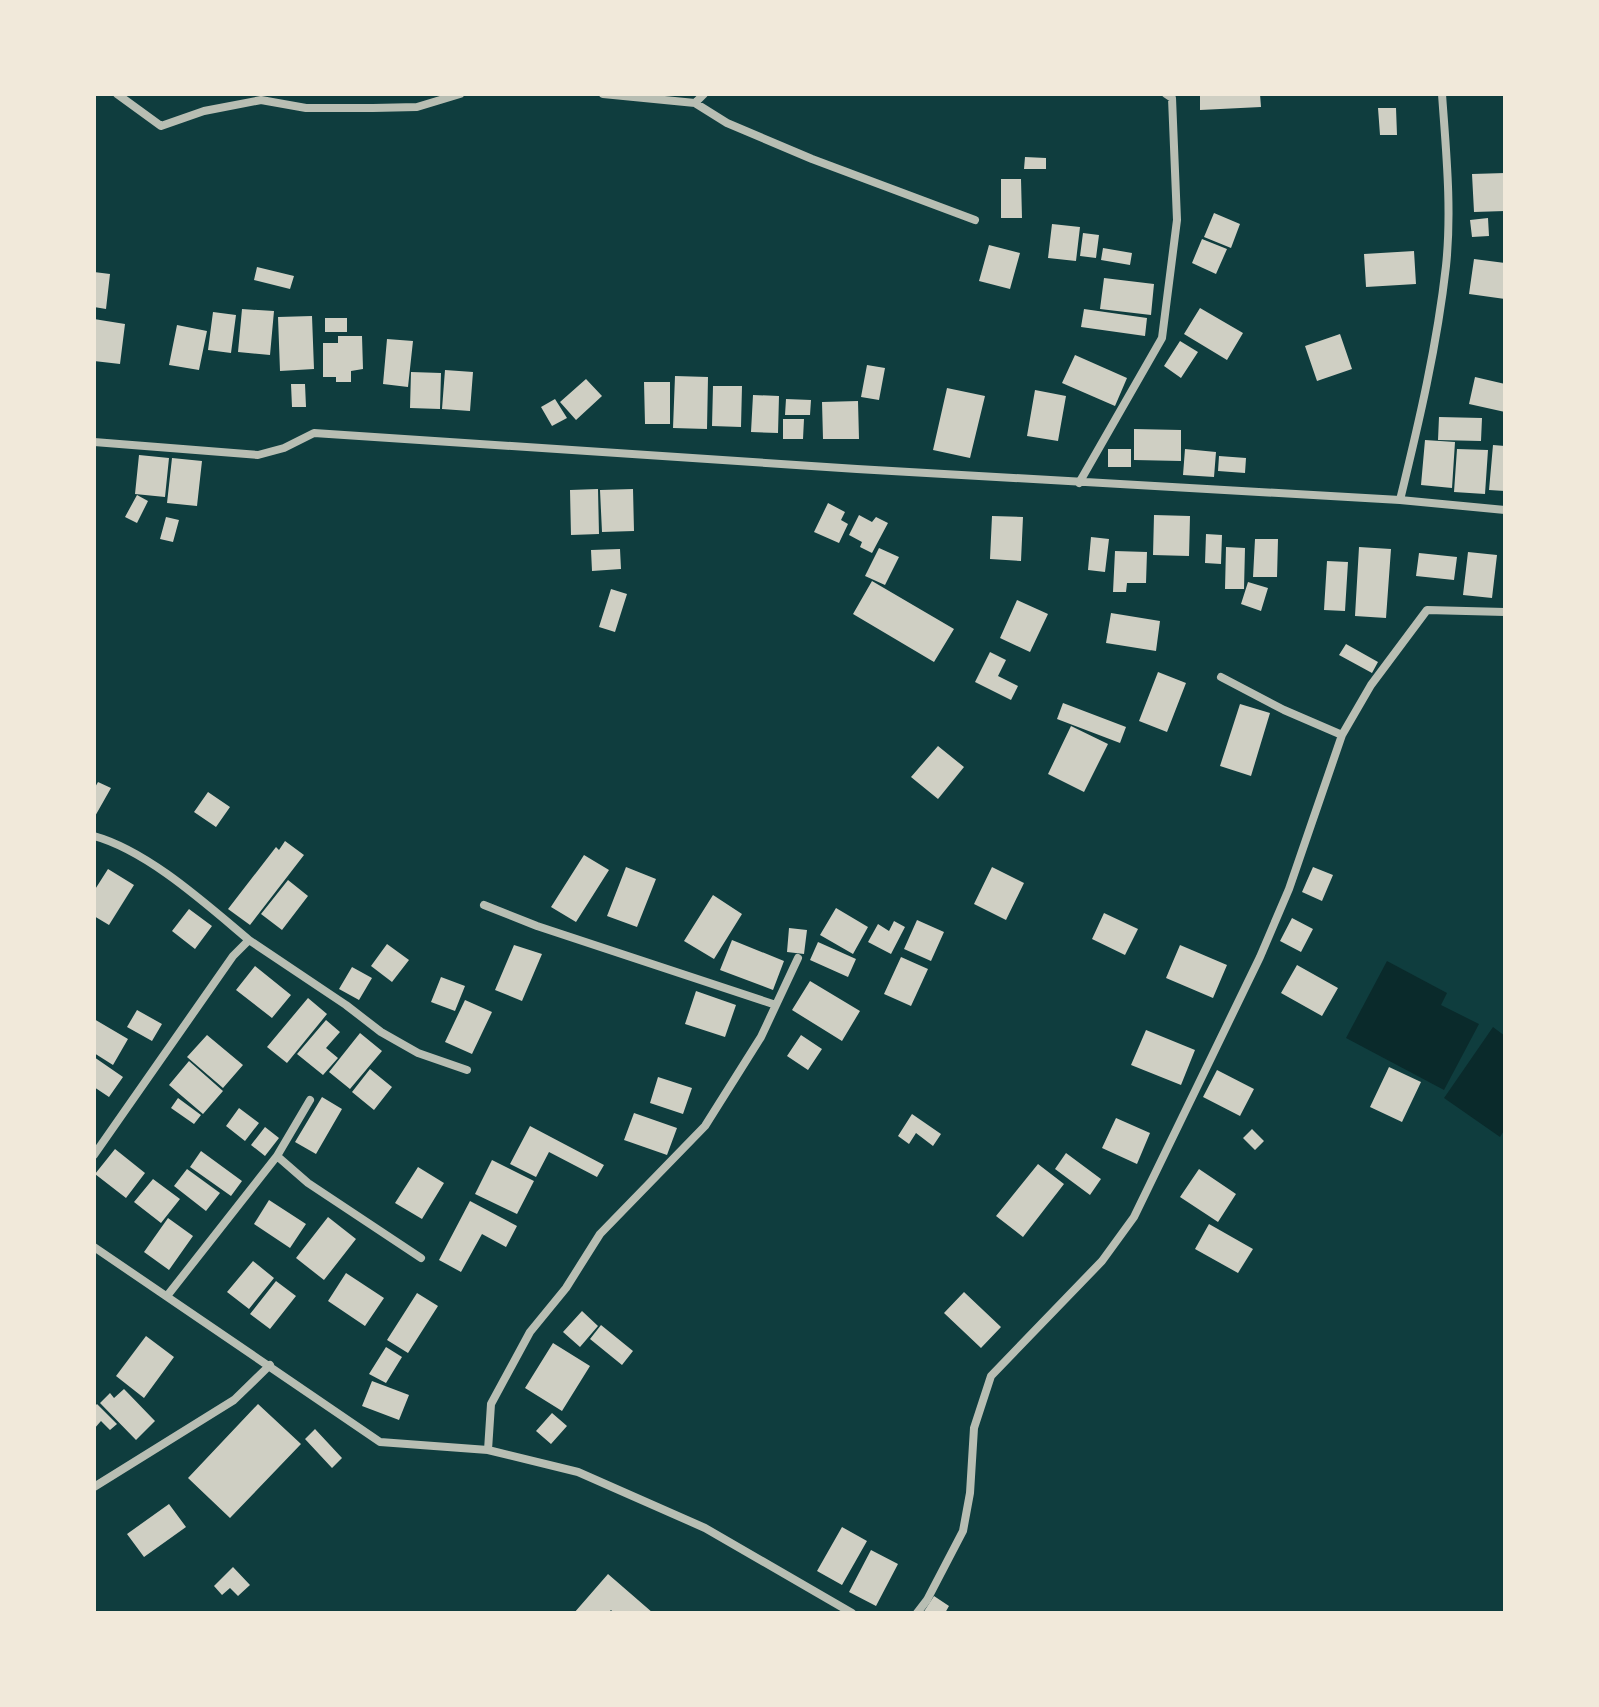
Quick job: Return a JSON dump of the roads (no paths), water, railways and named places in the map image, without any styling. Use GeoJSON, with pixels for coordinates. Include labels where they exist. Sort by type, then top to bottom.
{"type":"FeatureCollection","features":[{"type":"Feature","properties":{"kind":"street"},"geometry":{"type":"LineString","coordinates":[[117,94],[161,126],[204,111],[261,100],[306,108],[417,107],[460,94]]}},
{"type":"Feature","properties":{"kind":"street"},"geometry":{"type":"LineString","coordinates":[[603,94],[695,103],[727,123],[812,159],[975,220]]}},
{"type":"Feature","properties":{"kind":"street"},"geometry":{"type":"LineString","coordinates":[[695,103],[704,94]]}},
{"type":"Feature","properties":{"kind":"street"},"geometry":{"type":"LineString","coordinates":[[1079,483],[1162,338],[1177,220],[1172,98],[1166,94]]}},
{"type":"Feature","properties":{"kind":"street"},"geometry":{"type":"LineString","coordinates":[[1400,500],[1429,384],[1446,263],[1448,173],[1442,94]]}},
{"type":"Feature","properties":{"kind":"street"},"geometry":{"type":"LineString","coordinates":[[94,442],[258,455],[284,448],[314,433],[1079,483],[1400,500],[1505,510]]}},
{"type":"Feature","properties":{"kind":"street"},"geometry":{"type":"LineString","coordinates":[[917,1613],[963,1531],[970,1493],[974,1428],[991,1376],[1102,1261],[1134,1217],[1260,957],[1289,889],[1342,735],[1371,685],[1427,610],[1505,612]]}},
{"type":"Feature","properties":{"kind":"street"},"geometry":{"type":"LineString","coordinates":[[1221,677],[1284,710],[1342,735]]}},
{"type":"Feature","properties":{"kind":"street"},"geometry":{"type":"LineString","coordinates":[[94,836],[117,842],[193,894],[249,940],[381,1032],[418,1053],[467,1070]]}},
{"type":"Feature","properties":{"kind":"street"},"geometry":{"type":"LineString","coordinates":[[484,905],[537,926],[776,1005]]}},
{"type":"Feature","properties":{"kind":"street"},"geometry":{"type":"LineString","coordinates":[[94,1155],[233,956],[249,940]]}},
{"type":"Feature","properties":{"kind":"street"},"geometry":{"type":"LineString","coordinates":[[488,1450],[491,1404],[530,1332],[566,1288],[600,1234],[705,1126],[761,1037],[798,958]]}},
{"type":"Feature","properties":{"kind":"street"},"geometry":{"type":"LineString","coordinates":[[167,1296],[277,1156],[310,1100]]}},
{"type":"Feature","properties":{"kind":"street"},"geometry":{"type":"LineString","coordinates":[[277,1156],[308,1183],[421,1258]]}},
{"type":"Feature","properties":{"kind":"street"},"geometry":{"type":"LineString","coordinates":[[94,1247],[380,1442],[488,1450],[578,1472],[705,1528],[852,1613]]}},
{"type":"Feature","properties":{"kind":"street"},"geometry":{"type":"LineString","coordinates":[[94,1487],[234,1400],[270,1365]]}},
{"type":"Feature","properties":{"kind":"water"},"geometry":{"type":"Polygon","coordinates":[[[1387,961],[1447,993],[1441,1005],[1479,1024],[1444,1090],[1346,1038],[1387,961]]]}},
{"type":"Feature","properties":{"kind":"water"},"geometry":{"type":"Polygon","coordinates":[[[1493,1027],[1505,1036],[1505,1129],[1500,1137],[1444,1098],[1493,1027]]]}}]}
